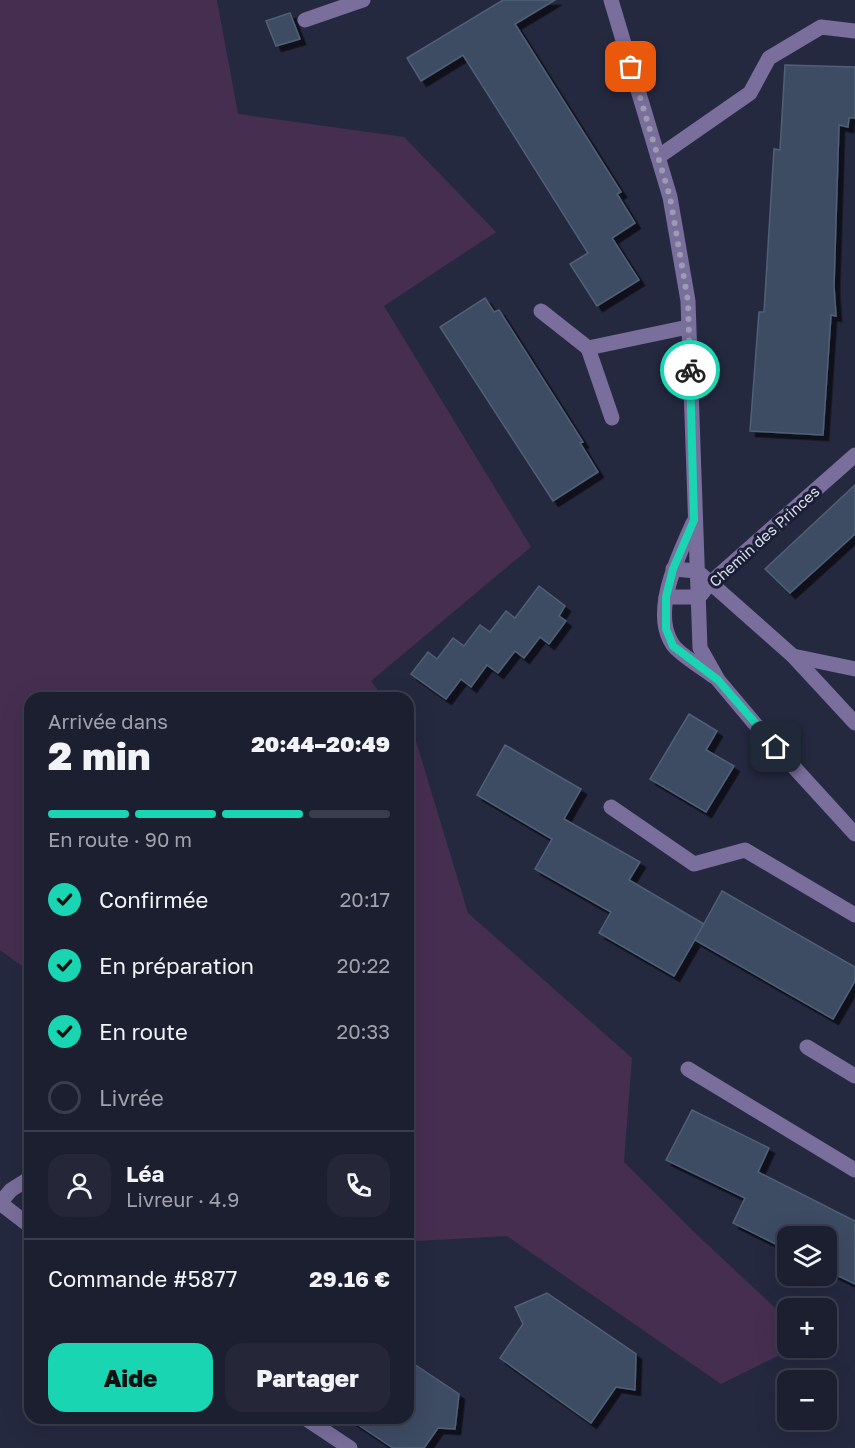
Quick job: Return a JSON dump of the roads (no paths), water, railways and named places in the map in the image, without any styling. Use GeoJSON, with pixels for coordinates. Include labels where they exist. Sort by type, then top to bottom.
{"type":"FeatureCollection","features":[{"type":"Feature","properties":{"kind":"street"},"geometry":{"type":"LineString","coordinates":[[305,20],[363,0]]}},
{"type":"Feature","properties":{"kind":"street"},"geometry":{"type":"LineString","coordinates":[[611,0],[670,197],[688,301],[700,648],[718,680],[760,730],[855,834]]}},
{"type":"Feature","properties":{"kind":"street"},"geometry":{"type":"LineString","coordinates":[[658,157],[750,93],[769,58],[821,27],[855,31]]}},
{"type":"Feature","properties":{"kind":"street"},"geometry":{"type":"LineString","coordinates":[[541,311],[588,348],[612,418]]}},
{"type":"Feature","properties":{"kind":"street"},"geometry":{"type":"LineString","coordinates":[[588,348],[688,327]]}},
{"type":"Feature","properties":{"kind":"street","name":"Chemin des Princes"},"geometry":{"type":"LineString","coordinates":[[666,597],[699,597],[710,583],[855,454]]}},
{"type":"Feature","properties":{"kind":"street"},"geometry":{"type":"LineString","coordinates":[[694,520],[673,569],[666,597],[666,629],[673,646],[718,680]]}},
{"type":"Feature","properties":{"kind":"street"},"geometry":{"type":"LineString","coordinates":[[673,569],[697,571],[793,656],[855,723]]}},
{"type":"Feature","properties":{"kind":"street"},"geometry":{"type":"LineString","coordinates":[[793,656],[855,669]]}},
{"type":"Feature","properties":{"kind":"street"},"geometry":{"type":"LineString","coordinates":[[611,807],[694,864],[745,850],[855,915]]}},
{"type":"Feature","properties":{"kind":"street"},"geometry":{"type":"LineString","coordinates":[[807,1047],[855,1076]]}},
{"type":"Feature","properties":{"kind":"street"},"geometry":{"type":"LineString","coordinates":[[688,1069],[855,1170]]}},
{"type":"Feature","properties":{"kind":"street"},"geometry":{"type":"LineString","coordinates":[[24,1182],[11,1190],[0,1203],[24,1221]]}},
{"type":"Feature","properties":{"kind":"street"},"geometry":{"type":"LineString","coordinates":[[314,1424],[351,1448]]}}]}
